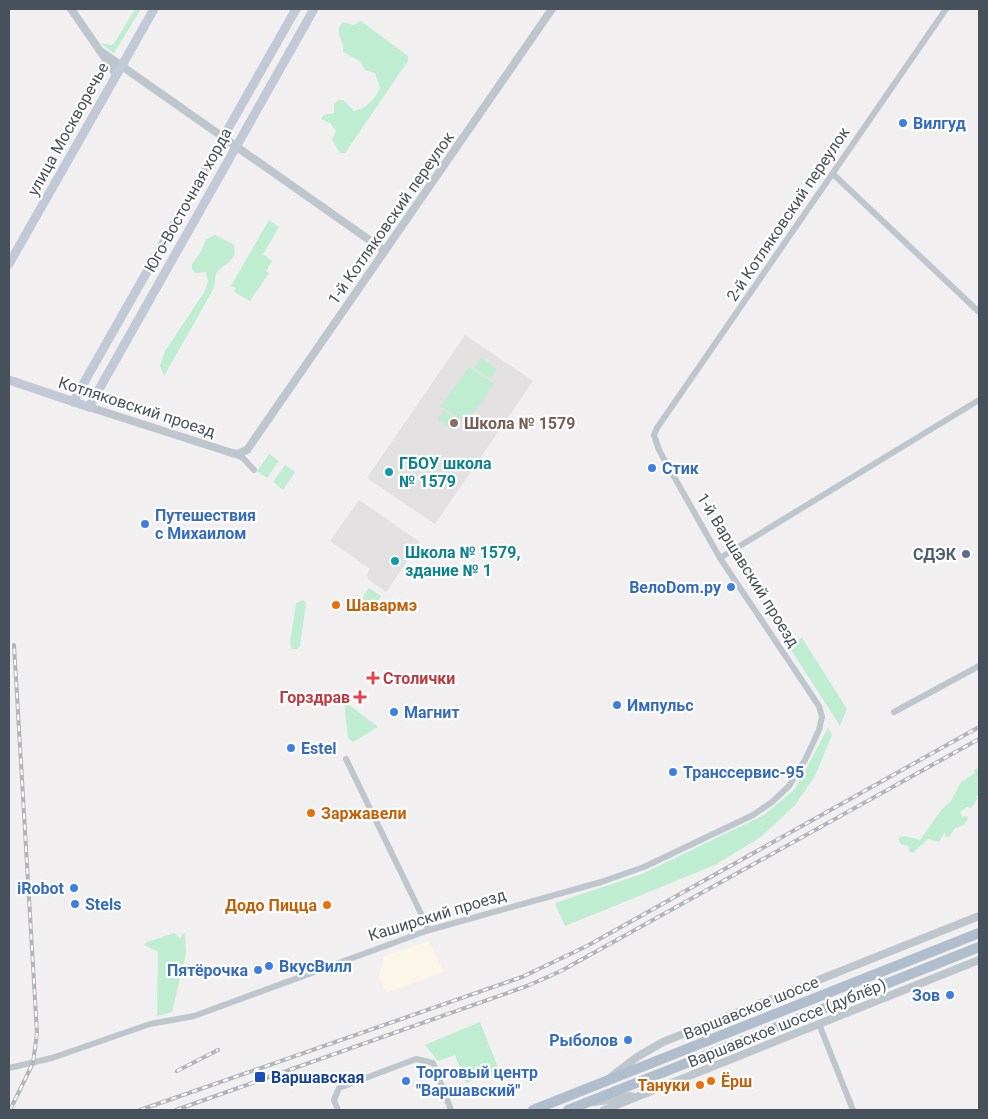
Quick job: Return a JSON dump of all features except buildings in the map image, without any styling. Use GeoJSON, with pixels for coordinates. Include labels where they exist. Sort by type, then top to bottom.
{"type":"FeatureCollection","features":[{"type":"Feature","properties":{"kind":"main road","name":"улица Москворечье"},"geometry":{"type":"LineString","coordinates":[[9,264],[154,9]]}},
{"type":"Feature","properties":{"kind":"main road","name":"Юго-Восточная хорда"},"geometry":{"type":"LineString","coordinates":[[73,402],[296,9]]}},
{"type":"Feature","properties":{"kind":"main road","name":"Юго-Восточная хорда"},"geometry":{"type":"LineString","coordinates":[[89,407],[314,9]]}},
{"type":"Feature","properties":{"kind":"main road","name":"Котляковский проезд"},"geometry":{"type":"LineString","coordinates":[[9,380],[89,407]]}},
{"type":"Feature","properties":{"kind":"main road","name":"Варшавское шоссе"},"geometry":{"type":"LineString","coordinates":[[533,1110],[979,933]]}},
{"type":"Feature","properties":{"kind":"main road","name":"Варшавское шоссе"},"geometry":{"type":"LineString","coordinates":[[568,1110],[979,947]]}},
{"type":"Feature","properties":{"kind":"street"},"geometry":{"type":"LineString","coordinates":[[71,9],[116,74]]}},
{"type":"Feature","properties":{"kind":"street","name":"1-й Котляковский переулок"},"geometry":{"type":"LineString","coordinates":[[247,450],[552,9]]}},
{"type":"Feature","properties":{"kind":"street","name":"2-й Котляковский переулок"},"geometry":{"type":"LineString","coordinates":[[654,435],[656,428],[946,9]]}},
{"type":"Feature","properties":{"kind":"street"},"geometry":{"type":"LineString","coordinates":[[99,50],[223,135],[385,252]]}},
{"type":"Feature","properties":{"kind":"street"},"geometry":{"type":"LineString","coordinates":[[833,174],[979,312]]}},
{"type":"Feature","properties":{"kind":"street"},"geometry":{"type":"LineString","coordinates":[[720,558],[979,400]]}},
{"type":"Feature","properties":{"kind":"street","name":"Котляковский проезд"},"geometry":{"type":"LineString","coordinates":[[89,407],[232,453],[237,454],[247,450]]}},
{"type":"Feature","properties":{"kind":"street","name":"1-й Варшавский проезд"},"geometry":{"type":"LineString","coordinates":[[654,435],[659,450],[720,558],[819,706],[822,717]]}},
{"type":"Feature","properties":{"kind":"street"},"geometry":{"type":"LineString","coordinates":[[247,450],[247,462]]}},
{"type":"Feature","properties":{"kind":"street"},"geometry":{"type":"LineString","coordinates":[[232,453],[247,462],[254,470]]}},
{"type":"Feature","properties":{"kind":"street"},"geometry":{"type":"LineString","coordinates":[[894,712],[979,666]]}},
{"type":"Feature","properties":{"kind":"street","name":"Каширский проезд"},"geometry":{"type":"LineString","coordinates":[[9,1068],[52,1058],[150,1024],[194,1016],[429,930],[601,882],[644,867],[752,815],[772,802],[789,786],[805,760],[819,730],[822,717]]}},
{"type":"Feature","properties":{"kind":"street"},"geometry":{"type":"LineString","coordinates":[[346,759],[429,930]]}},
{"type":"Feature","properties":{"kind":"street","name":"Варшавское шоссе (дублёр)"},"geometry":{"type":"LineString","coordinates":[[605,1082],[628,1062],[663,1042],[979,916]]}},
{"type":"Feature","properties":{"kind":"street","name":"Варшавское шоссе (дублёр)"},"geometry":{"type":"LineString","coordinates":[[604,1110],[979,960]]}},
{"type":"Feature","properties":{"kind":"street"},"geometry":{"type":"LineString","coordinates":[[819,1024],[853,1110]]}},
{"type":"Feature","properties":{"kind":"street"},"geometry":{"type":"LineString","coordinates":[[338,1110],[334,1100],[339,1088],[416,1059],[433,1063],[451,1110]]}},
{"type":"Feature","properties":{"kind":"street"},"geometry":{"type":"LineString","coordinates":[[584,1104],[647,1094]]}},
{"type":"Feature","properties":{"kind":"shaded area","name":"Школа № 1579"},"geometry":{"type":"Polygon","coordinates":[[[465,335],[533,381],[435,524],[367,478],[465,335]]]}},
{"type":"Feature","properties":{"kind":"shaded area"},"geometry":{"type":"Polygon","coordinates":[[[359,500],[420,542],[386,592],[368,579],[367,574],[370,569],[330,541],[359,500]]]}},
{"type":"Feature","properties":{"kind":"shaded area"},"geometry":{"type":"Polygon","coordinates":[[[429,941],[444,972],[386,993],[379,977],[384,956],[429,941]]]}},
{"type":"Feature","properties":{"kind":"green space"},"geometry":{"type":"Polygon","coordinates":[[[135,9],[141,9],[114,53],[100,43],[112,45],[135,9]]]}},
{"type":"Feature","properties":{"kind":"green space"},"geometry":{"type":"Polygon","coordinates":[[[361,21],[408,56],[408,61],[345,153],[340,153],[332,140],[336,131],[330,123],[321,119],[324,115],[334,113],[334,104],[338,100],[343,100],[354,111],[363,108],[376,96],[380,88],[375,73],[365,70],[360,61],[343,52],[343,44],[339,33],[340,26],[343,22],[353,25],[361,21]]]}},
{"type":"Feature","properties":{"kind":"green space"},"geometry":{"type":"Polygon","coordinates":[[[269,220],[279,227],[263,254],[272,261],[266,271],[269,273],[250,301],[234,292],[236,288],[231,286],[269,220]]]}},
{"type":"Feature","properties":{"kind":"green space"},"geometry":{"type":"Polygon","coordinates":[[[215,235],[233,244],[235,249],[233,258],[216,273],[214,288],[164,376],[160,366],[165,351],[205,291],[208,281],[206,272],[195,273],[192,269],[192,264],[201,252],[206,239],[215,235]]]}},
{"type":"Feature","properties":{"kind":"green space"},"geometry":{"type":"Polygon","coordinates":[[[481,358],[497,369],[490,379],[474,368],[481,358]]]}},
{"type":"Feature","properties":{"kind":"green space"},"geometry":{"type":"Polygon","coordinates":[[[469,367],[494,384],[466,423],[441,406],[469,367]]]}},
{"type":"Feature","properties":{"kind":"green space"},"geometry":{"type":"Polygon","coordinates":[[[444,411],[460,422],[454,430],[438,419],[444,411]]]}},
{"type":"Feature","properties":{"kind":"green space"},"geometry":{"type":"Polygon","coordinates":[[[269,454],[279,461],[267,478],[257,471],[269,454]]]}},
{"type":"Feature","properties":{"kind":"green space"},"geometry":{"type":"Polygon","coordinates":[[[285,465],[295,472],[283,490],[273,482],[285,465]]]}},
{"type":"Feature","properties":{"kind":"green space"},"geometry":{"type":"Polygon","coordinates":[[[369,588],[381,596],[369,614],[357,605],[369,588]]]}},
{"type":"Feature","properties":{"kind":"green space"},"geometry":{"type":"Polygon","coordinates":[[[303,600],[306,603],[300,646],[297,649],[292,649],[290,643],[296,603],[303,600]]]}},
{"type":"Feature","properties":{"kind":"green space"},"geometry":{"type":"Polygon","coordinates":[[[802,638],[847,709],[840,726],[788,645],[802,638]]]}},
{"type":"Feature","properties":{"kind":"green space"},"geometry":{"type":"Polygon","coordinates":[[[344,701],[378,727],[353,742],[348,738],[344,701]]]}},
{"type":"Feature","properties":{"kind":"green space"},"geometry":{"type":"Polygon","coordinates":[[[828,728],[832,735],[815,776],[795,805],[761,837],[715,865],[565,926],[555,903],[642,874],[764,815],[795,789],[828,728]]]}},
{"type":"Feature","properties":{"kind":"green space"},"geometry":{"type":"Polygon","coordinates":[[[979,767],[979,795],[976,796],[977,799],[972,808],[967,807],[960,812],[962,817],[967,816],[968,819],[964,825],[955,828],[949,837],[945,836],[945,832],[939,842],[928,839],[913,853],[910,852],[908,846],[901,844],[898,838],[905,836],[920,840],[942,809],[951,801],[961,782],[975,773],[974,770],[979,767]]]}},
{"type":"Feature","properties":{"kind":"green space"},"geometry":{"type":"Polygon","coordinates":[[[185,932],[186,953],[172,1012],[157,1016],[158,952],[144,945],[147,942],[174,933],[180,938],[185,932]]]}},
{"type":"Feature","properties":{"kind":"green space"},"geometry":{"type":"Polygon","coordinates":[[[480,1022],[499,1070],[466,1083],[455,1055],[438,1061],[425,1045],[480,1022]]]}},
{"type":"Feature","properties":{"kind":"railway"},"geometry":{"type":"LineString","coordinates":[[10,1110],[33,1063],[37,1033],[14,645]]}},
{"type":"Feature","properties":{"kind":"railway"},"geometry":{"type":"LineString","coordinates":[[140,1110],[522,977],[587,946],[979,727]]}},
{"type":"Feature","properties":{"kind":"railway"},"geometry":{"type":"LineString","coordinates":[[176,1110],[527,986],[561,971],[979,739]]}},
{"type":"Feature","properties":{"kind":"railway"},"geometry":{"type":"LineString","coordinates":[[177,1071],[218,1050]]}},
{"type":"Feature","properties":{"kind":"place","name":"Вилгуд"},"geometry":{"type":"Point","coordinates":[903,123]}},
{"type":"Feature","properties":{"kind":"place","name":"Школа № 1579"},"geometry":{"type":"Point","coordinates":[454,423]}},
{"type":"Feature","properties":{"kind":"place","name":"Стик"},"geometry":{"type":"Point","coordinates":[652,468]}},
{"type":"Feature","properties":{"kind":"place","name":"ГБОУ школа № 1579"},"geometry":{"type":"Point","coordinates":[389,472]}},
{"type":"Feature","properties":{"kind":"place","name":"Путешествия с Михаилом"},"geometry":{"type":"Point","coordinates":[145,524]}},
{"type":"Feature","properties":{"kind":"place","name":"СДЭК"},"geometry":{"type":"Point","coordinates":[966,554]}},
{"type":"Feature","properties":{"kind":"place","name":"Школа № 1579, здание № 1"},"geometry":{"type":"Point","coordinates":[395,561]}},
{"type":"Feature","properties":{"kind":"place","name":"ВелоDom.ру"},"geometry":{"type":"Point","coordinates":[731,587]}},
{"type":"Feature","properties":{"kind":"place","name":"Шавармэ"},"geometry":{"type":"Point","coordinates":[336,605]}},
{"type":"Feature","properties":{"kind":"place","name":"Столички"},"geometry":{"type":"Point","coordinates":[373,678]}},
{"type":"Feature","properties":{"kind":"place","name":"Горздрав"},"geometry":{"type":"Point","coordinates":[360,697]}},
{"type":"Feature","properties":{"kind":"place","name":"Импульс"},"geometry":{"type":"Point","coordinates":[617,705]}},
{"type":"Feature","properties":{"kind":"place","name":"Магнит"},"geometry":{"type":"Point","coordinates":[394,712]}},
{"type":"Feature","properties":{"kind":"place","name":"Estel"},"geometry":{"type":"Point","coordinates":[291,748]}},
{"type":"Feature","properties":{"kind":"place","name":"Транссервис-95"},"geometry":{"type":"Point","coordinates":[673,772]}},
{"type":"Feature","properties":{"kind":"place","name":"Заржавели"},"geometry":{"type":"Point","coordinates":[311,813]}},
{"type":"Feature","properties":{"kind":"place","name":"iRobot"},"geometry":{"type":"Point","coordinates":[74,888]}},
{"type":"Feature","properties":{"kind":"place","name":"Stels"},"geometry":{"type":"Point","coordinates":[75,904]}},
{"type":"Feature","properties":{"kind":"place","name":"Додо Пицца"},"geometry":{"type":"Point","coordinates":[327,905]}},
{"type":"Feature","properties":{"kind":"place","name":"ВкусВилл"},"geometry":{"type":"Point","coordinates":[269,966]}},
{"type":"Feature","properties":{"kind":"place","name":"Пятёрочка"},"geometry":{"type":"Point","coordinates":[258,970]}},
{"type":"Feature","properties":{"kind":"place","name":"Зов"},"geometry":{"type":"Point","coordinates":[950,995]}},
{"type":"Feature","properties":{"kind":"place","name":"Рыболов"},"geometry":{"type":"Point","coordinates":[628,1040]}},
{"type":"Feature","properties":{"kind":"place","name":"Варшавская"},"geometry":{"type":"Point","coordinates":[260,1077]}},
{"type":"Feature","properties":{"kind":"place","name":"Торговый центр \"Варшавский\""},"geometry":{"type":"Point","coordinates":[406,1081]}},
{"type":"Feature","properties":{"kind":"place","name":"Ёрш"},"geometry":{"type":"Point","coordinates":[711,1081]}},
{"type":"Feature","properties":{"kind":"place","name":"Тануки"},"geometry":{"type":"Point","coordinates":[700,1085]}}]}
